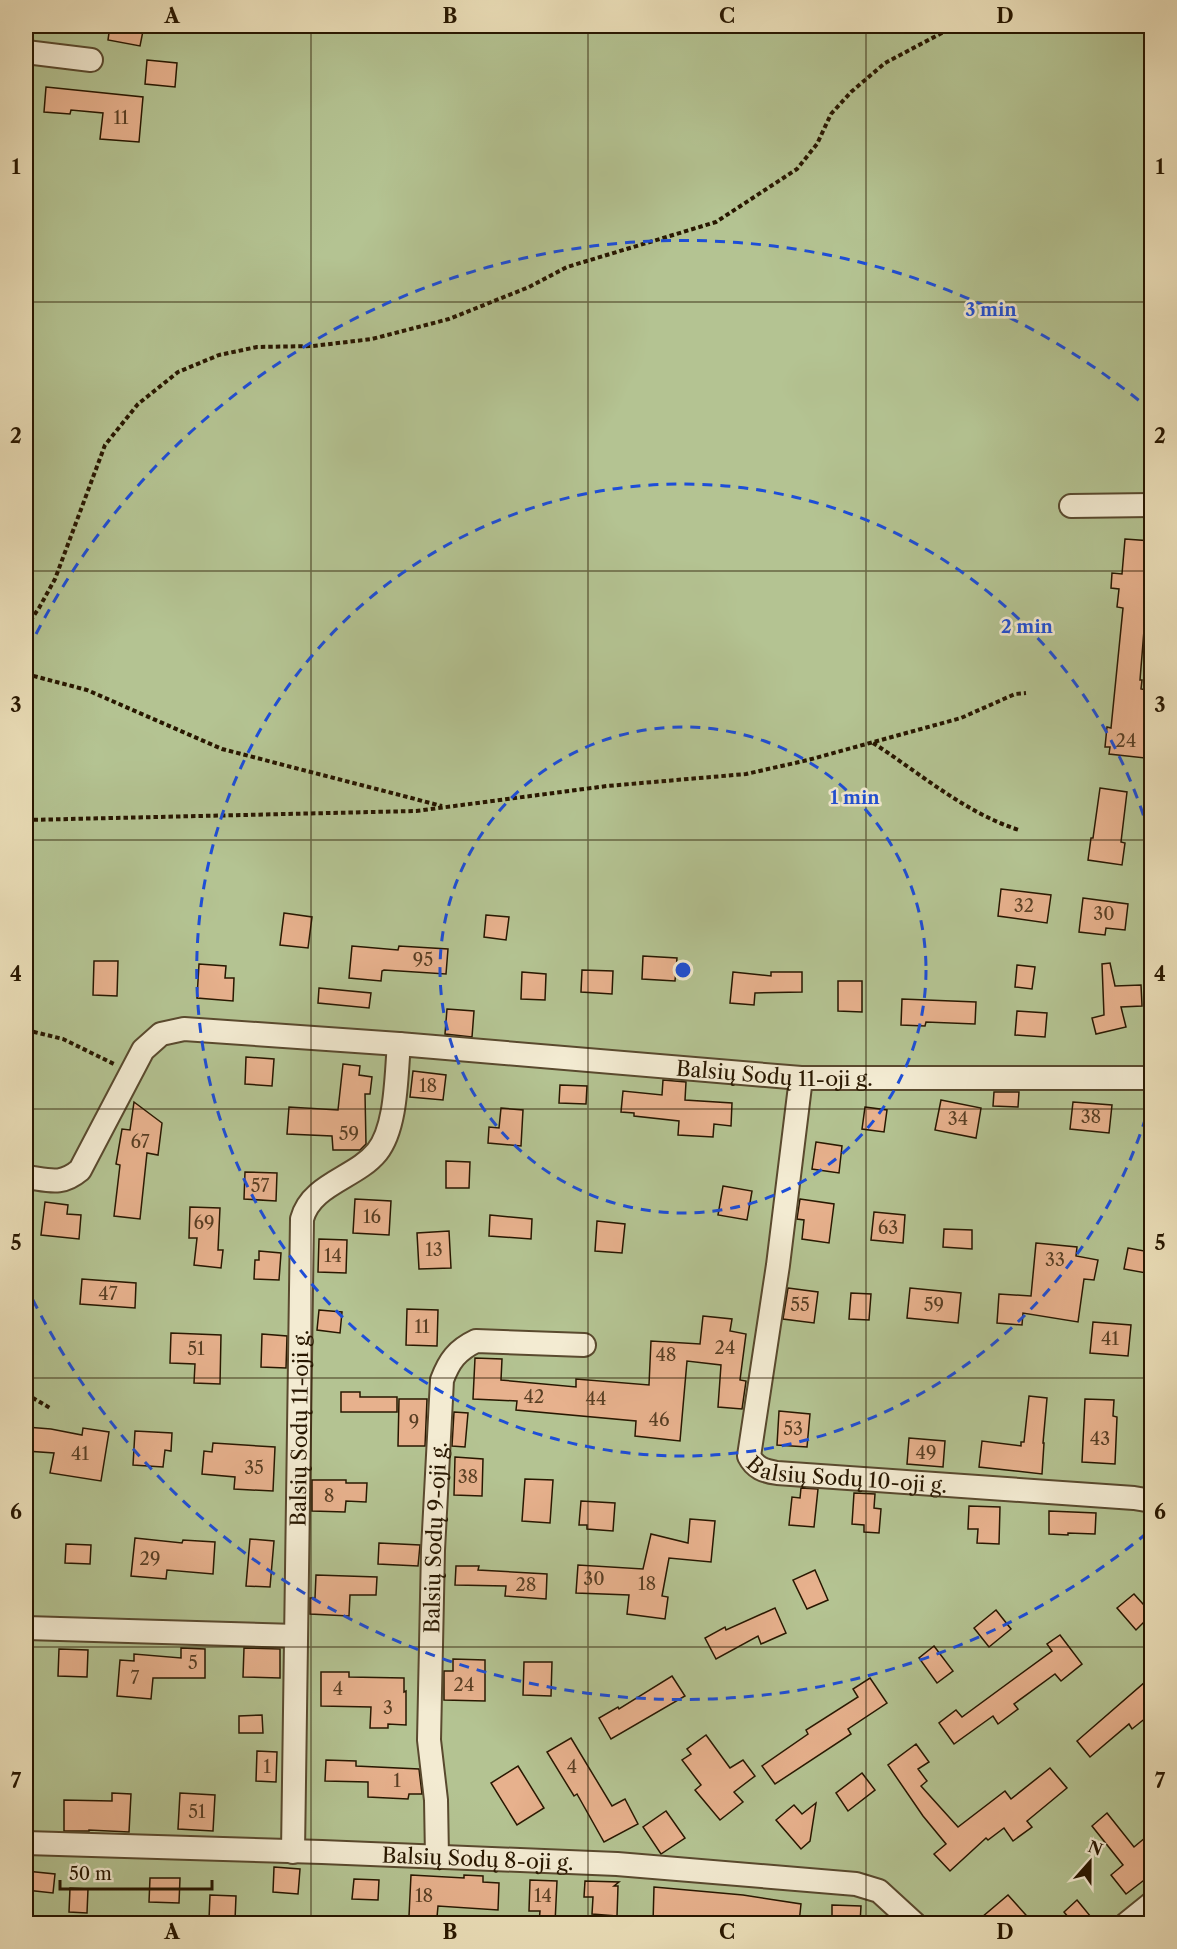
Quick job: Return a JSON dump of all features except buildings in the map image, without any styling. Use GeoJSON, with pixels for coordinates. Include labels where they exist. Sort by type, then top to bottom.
{"type":"FeatureCollection","features":[{"type":"Feature","properties":{"kind":"street"},"geometry":{"type":"LineString","coordinates":[[26,52],[91,60]]}},
{"type":"Feature","properties":{"kind":"street"},"geometry":{"type":"LineString","coordinates":[[1071,506],[1152,505]]}},
{"type":"Feature","properties":{"kind":"street","name":"Balsių Sodų 11-oji g."},"geometry":{"type":"LineString","coordinates":[[26,1177],[60,1182],[80,1170],[143,1050],[161,1034],[184,1029],[399,1044],[801,1078],[1152,1078]]}},
{"type":"Feature","properties":{"kind":"street","name":"Balsių Sodų 11-oji g."},"geometry":{"type":"LineString","coordinates":[[293,1852],[302,1219],[305,1207],[319,1193],[366,1163],[378,1151],[387,1135],[392,1111],[399,1044]]}},
{"type":"Feature","properties":{"kind":"street","name":"Balsių Sodų 10-oji g."},"geometry":{"type":"LineString","coordinates":[[801,1078],[778,1265],[749,1456],[752,1462],[766,1472],[1152,1501]]}},
{"type":"Feature","properties":{"kind":"street","name":"Balsių Sodų 9-oji g."},"geometry":{"type":"LineString","coordinates":[[437,1857],[436,1800],[429,1740],[433,1550],[442,1380],[455,1355],[465,1346],[476,1341],[584,1345]]}},
{"type":"Feature","properties":{"kind":"street"},"geometry":{"type":"LineString","coordinates":[[26,1628],[296,1636]]}},
{"type":"Feature","properties":{"kind":"street","name":"Balsių Sodų 8-oji g."},"geometry":{"type":"LineString","coordinates":[[26,1843],[616,1864],[856,1884],[879,1891],[915,1923]]}},
{"type":"Feature","properties":{"kind":"street"},"geometry":{"type":"LineString","coordinates":[[1126,1923],[1152,1903]]}},
{"type":"Feature","properties":{"kind":"path"},"geometry":{"type":"LineString","coordinates":[[26,627],[39,609],[55,579],[105,445],[138,404],[178,372],[219,355],[257,347],[314,346],[372,339],[448,319],[529,287],[567,267],[716,222],[797,170],[817,144],[831,114],[851,92],[885,63],[955,26]]}},
{"type":"Feature","properties":{"kind":"path"},"geometry":{"type":"LineString","coordinates":[[26,674],[87,690],[222,749],[446,807]]}},
{"type":"Feature","properties":{"kind":"path"},"geometry":{"type":"LineString","coordinates":[[26,820],[416,811],[607,786],[746,774],[961,718],[1014,694],[1026,693]]}},
{"type":"Feature","properties":{"kind":"path"},"geometry":{"type":"LineString","coordinates":[[872,742],[949,795],[1004,825],[1019,830]]}},
{"type":"Feature","properties":{"kind":"path"},"geometry":{"type":"LineString","coordinates":[[26,1029],[63,1039],[131,1072]]}},
{"type":"Feature","properties":{"kind":"path"},"geometry":{"type":"LineString","coordinates":[[26,1394],[50,1408]]}},
{"type":"Feature","properties":{"kind":"green space"},"geometry":{"type":"Polygon","coordinates":[[[26,26],[1151,26],[1151,1923],[26,1923],[26,26]]]}}]}
